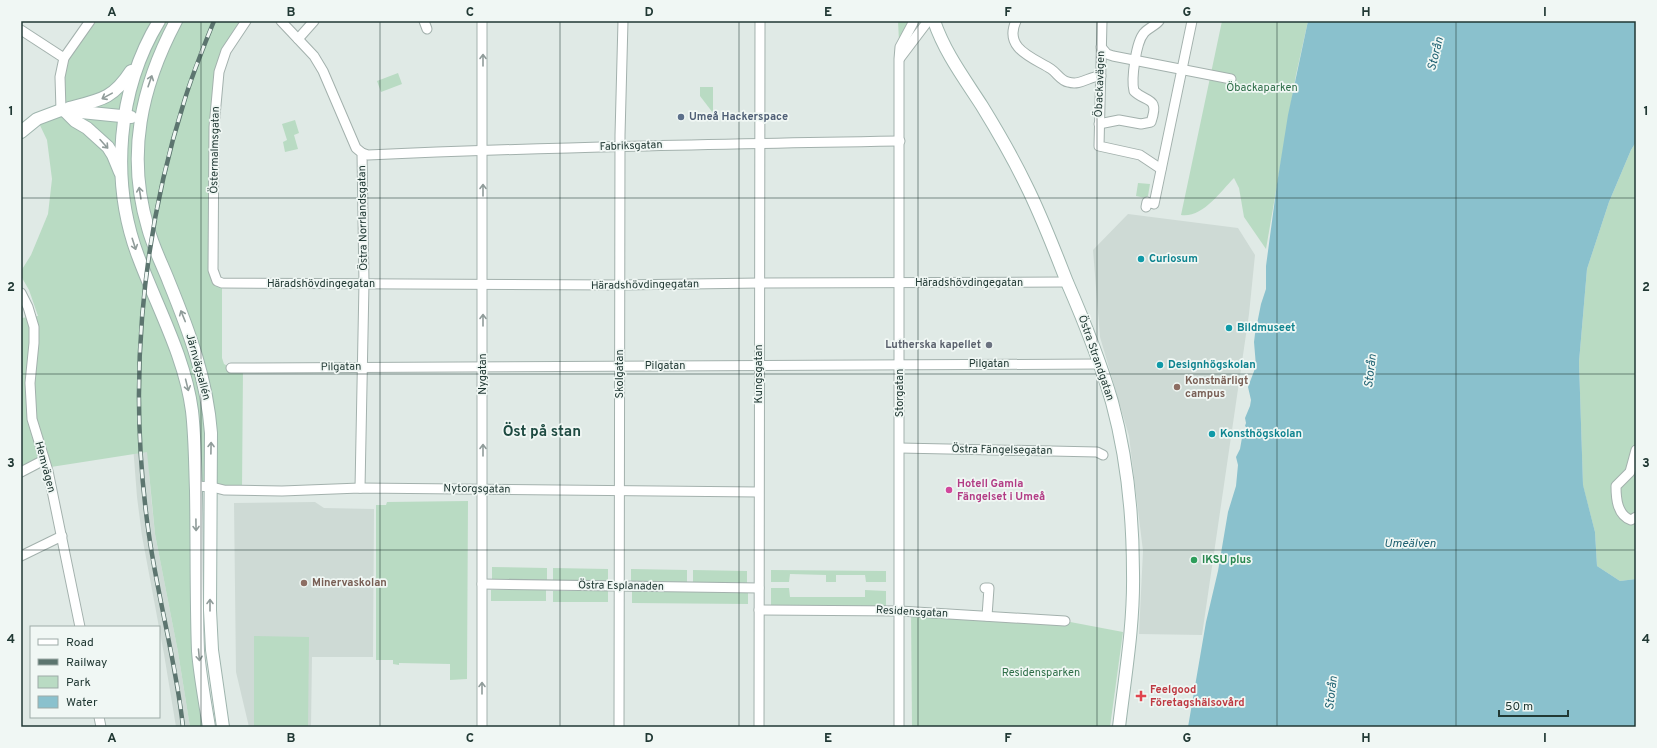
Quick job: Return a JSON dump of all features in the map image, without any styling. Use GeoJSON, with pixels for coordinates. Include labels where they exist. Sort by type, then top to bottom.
{"type":"FeatureCollection","features":[{"type":"Feature","properties":{"kind":"main road","name":"Järnvägsallén"},"geometry":{"type":"LineString","coordinates":[[159,21],[140,56],[131,84],[122,142],[122,179],[125,208],[131,235],[177,354],[189,391],[194,436],[196,486],[198,653],[209,727]]}},
{"type":"Feature","properties":{"kind":"main road","name":"Järnvägsallén"},"geometry":{"type":"LineString","coordinates":[[176,21],[167,38],[149,84],[140,118],[138,173],[143,211],[148,230],[191,337],[203,374],[210,420],[212,487],[210,610],[212,650],[223,727]]}},
{"type":"Feature","properties":{"kind":"main road","name":"Östra Strandgatan"},"geometry":{"type":"LineString","coordinates":[[934,21],[944,47],[1000,136],[1026,184],[1048,231],[1067,282],[1089,332],[1112,402],[1122,444],[1131,522],[1134,575],[1131,629],[1119,727]]}},
{"type":"Feature","properties":{"kind":"main road"},"geometry":{"type":"LineString","coordinates":[[21,132],[37,119],[62,110],[102,99],[117,90],[125,81],[140,56]]}},
{"type":"Feature","properties":{"kind":"main road"},"geometry":{"type":"LineString","coordinates":[[62,110],[140,118]]}},
{"type":"Feature","properties":{"kind":"main road"},"geometry":{"type":"LineString","coordinates":[[62,110],[75,121],[87,128],[108,147],[113,155],[122,179]]}},
{"type":"Feature","properties":{"kind":"street"},"geometry":{"type":"LineString","coordinates":[[62,110],[60,77],[64,58],[90,21]]}},
{"type":"Feature","properties":{"kind":"street","name":"Östermalmsgatan"},"geometry":{"type":"LineString","coordinates":[[222,283],[217,281],[213,270],[214,119],[219,72],[222,62],[226,51],[246,21]]}},
{"type":"Feature","properties":{"kind":"street","name":"Östra Norrlandsgatan"},"geometry":{"type":"LineString","coordinates":[[281,21],[314,56],[323,71],[356,148],[362,153],[364,284],[361,367],[360,488]]}},
{"type":"Feature","properties":{"kind":"street"},"geometry":{"type":"LineString","coordinates":[[298,39],[314,21]]}},
{"type":"Feature","properties":{"kind":"street","name":"Nygatan"},"geometry":{"type":"LineString","coordinates":[[482,21],[482,727]]}},
{"type":"Feature","properties":{"kind":"street","name":"Skolgatan"},"geometry":{"type":"LineString","coordinates":[[620,727],[620,146],[623,21]]}},
{"type":"Feature","properties":{"kind":"street","name":"Kungsgatan"},"geometry":{"type":"LineString","coordinates":[[759,727],[758,366],[760,283],[760,21]]}},
{"type":"Feature","properties":{"kind":"street","name":"Storgatan"},"geometry":{"type":"LineString","coordinates":[[899,727],[899,60],[900,47],[914,21]]}},
{"type":"Feature","properties":{"kind":"street"},"geometry":{"type":"LineString","coordinates":[[899,60],[928,21]]}},
{"type":"Feature","properties":{"kind":"street"},"geometry":{"type":"LineString","coordinates":[[1016,21],[1013,38],[1018,47],[1025,54],[1052,70],[1063,80],[1067,82],[1082,82],[1101,76]]}},
{"type":"Feature","properties":{"kind":"street","name":"Öbackavägen"},"geometry":{"type":"LineString","coordinates":[[1102,21],[1099,146],[1137,154],[1161,169]]}},
{"type":"Feature","properties":{"kind":"street"},"geometry":{"type":"LineString","coordinates":[[1099,124],[1119,120],[1141,124],[1151,122],[1154,114],[1153,105],[1150,100],[1136,94],[1133,87],[1135,60],[1144,32],[1159,21]]}},
{"type":"Feature","properties":{"kind":"street"},"geometry":{"type":"LineString","coordinates":[[1146,207],[1147,202],[1154,204],[1192,21]]}},
{"type":"Feature","properties":{"kind":"street"},"geometry":{"type":"LineString","coordinates":[[21,30],[64,58]]}},
{"type":"Feature","properties":{"kind":"street"},"geometry":{"type":"LineString","coordinates":[[1101,47],[1108,54],[1231,79]]}},
{"type":"Feature","properties":{"kind":"street","name":"Fabriksgatan"},"geometry":{"type":"LineString","coordinates":[[362,153],[368,155],[620,146],[900,141]]}},
{"type":"Feature","properties":{"kind":"street","name":"Häradshövdingegatan"},"geometry":{"type":"LineString","coordinates":[[222,283],[620,285],[1067,282]]}},
{"type":"Feature","properties":{"kind":"street","name":"Hemvägen"},"geometry":{"type":"LineString","coordinates":[[21,293],[24,308],[34,327],[30,383],[32,418],[48,471],[80,626]]}},
{"type":"Feature","properties":{"kind":"street","name":"Pilgatan"},"geometry":{"type":"LineString","coordinates":[[231,368],[1099,364]]}},
{"type":"Feature","properties":{"kind":"street","name":"Östra Fängelsegatan"},"geometry":{"type":"LineString","coordinates":[[900,448],[1097,452],[1104,455]]}},
{"type":"Feature","properties":{"kind":"street"},"geometry":{"type":"LineString","coordinates":[[1636,450],[1630,472],[1616,486],[1616,498],[1620,510],[1625,518],[1630,520],[1636,517]]}},
{"type":"Feature","properties":{"kind":"street"},"geometry":{"type":"LineString","coordinates":[[21,472],[44,460]]}},
{"type":"Feature","properties":{"kind":"street","name":"Nytorgsgatan"},"geometry":{"type":"LineString","coordinates":[[196,486],[212,487],[224,490],[282,491],[360,488],[758,492]]}},
{"type":"Feature","properties":{"kind":"street"},"geometry":{"type":"LineString","coordinates":[[21,556],[62,536]]}},
{"type":"Feature","properties":{"kind":"street","name":"Östra Esplanaden"},"geometry":{"type":"LineString","coordinates":[[482,584],[759,588]]}},
{"type":"Feature","properties":{"kind":"street"},"geometry":{"type":"LineString","coordinates":[[985,588],[989,588],[988,616]]}},
{"type":"Feature","properties":{"kind":"street","name":"Residensgatan"},"geometry":{"type":"LineString","coordinates":[[759,610],[900,611],[1065,621]]}},
{"type":"Feature","properties":{"kind":"shaded area","name":"Konstnärligt campus"},"geometry":{"type":"Polygon","coordinates":[[[1128,214],[1238,228],[1255,255],[1249,314],[1202,635],[1139,634],[1143,551],[1129,436],[1100,337],[1093,250],[1128,214]]]}},
{"type":"Feature","properties":{"kind":"shaded area"},"geometry":{"type":"Polygon","coordinates":[[[142,258],[151,496],[155,534],[178,652],[190,727],[176,727],[160,626],[142,536],[137,497],[132,432],[142,258]]]}},
{"type":"Feature","properties":{"kind":"shaded area","name":"Minervaskolan"},"geometry":{"type":"Polygon","coordinates":[[[315,502],[324,508],[374,509],[373,657],[312,657],[311,727],[249,727],[236,672],[234,503],[315,502]]]}},
{"type":"Feature","properties":{"kind":"green space"},"geometry":{"type":"Polygon","coordinates":[[[90,21],[246,21],[219,72],[213,270],[222,283],[222,358],[224,364],[231,368],[243,368],[242,490],[196,486],[198,611],[209,727],[190,727],[178,652],[155,534],[147,452],[51,467],[47,455],[21,467],[21,318],[38,316],[29,290],[21,276],[21,271],[31,255],[48,214],[52,179],[47,140],[37,119],[61,110],[64,58],[90,21]]]}},
{"type":"Feature","properties":{"kind":"green space"},"geometry":{"type":"Polygon","coordinates":[[[898,21],[910,21],[899,41],[898,21]]]}},
{"type":"Feature","properties":{"kind":"green space","name":"Öbackaparken"},"geometry":{"type":"Polygon","coordinates":[[[1222,21],[1308,21],[1296,75],[1266,249],[1244,217],[1239,188],[1234,178],[1217,197],[1204,208],[1189,215],[1181,215],[1222,21]]]}},
{"type":"Feature","properties":{"kind":"green space"},"geometry":{"type":"Polygon","coordinates":[[[398,73],[402,84],[381,92],[377,81],[398,73]]]}},
{"type":"Feature","properties":{"kind":"green space"},"geometry":{"type":"Polygon","coordinates":[[[700,87],[713,87],[713,113],[700,96],[700,87]]]}},
{"type":"Feature","properties":{"kind":"green space"},"geometry":{"type":"Polygon","coordinates":[[[295,120],[299,133],[294,135],[298,149],[285,152],[283,142],[287,140],[282,124],[295,120]]]}},
{"type":"Feature","properties":{"kind":"green space"},"geometry":{"type":"Polygon","coordinates":[[[1636,142],[1636,579],[1620,581],[1597,566],[1595,532],[1583,486],[1579,362],[1587,269],[1609,202],[1631,150],[1636,142]]]}},
{"type":"Feature","properties":{"kind":"green space"},"geometry":{"type":"Polygon","coordinates":[[[1138,183],[1150,184],[1148,196],[1145,198],[1136,196],[1138,183]]]}},
{"type":"Feature","properties":{"kind":"green space"},"geometry":{"type":"Polygon","coordinates":[[[468,501],[467,679],[450,680],[450,664],[399,663],[399,665],[393,664],[393,660],[376,660],[376,505],[386,505],[387,502],[468,501]]]}},
{"type":"Feature","properties":{"kind":"green space"},"geometry":{"type":"Polygon","coordinates":[[[492,567],[547,568],[547,580],[492,579],[492,567]]]}},
{"type":"Feature","properties":{"kind":"green space"},"geometry":{"type":"Polygon","coordinates":[[[553,568],[608,569],[608,581],[553,580],[553,568]]]}},
{"type":"Feature","properties":{"kind":"green space"},"geometry":{"type":"Polygon","coordinates":[[[631,569],[687,570],[687,582],[631,581],[631,569]]]}},
{"type":"Feature","properties":{"kind":"green space"},"geometry":{"type":"Polygon","coordinates":[[[693,570],[747,571],[747,583],[693,582],[693,570]]]}},
{"type":"Feature","properties":{"kind":"green space"},"geometry":{"type":"Polygon","coordinates":[[[771,570],[886,571],[886,582],[866,582],[865,575],[836,575],[836,582],[826,582],[826,575],[790,574],[789,582],[771,582],[771,570]]]}},
{"type":"Feature","properties":{"kind":"green space"},"geometry":{"type":"Polygon","coordinates":[[[771,588],[789,588],[790,597],[865,597],[865,590],[886,591],[886,608],[771,607],[771,588]]]}},
{"type":"Feature","properties":{"kind":"green space"},"geometry":{"type":"Polygon","coordinates":[[[491,590],[546,590],[546,601],[491,601],[491,590]]]}},
{"type":"Feature","properties":{"kind":"green space"},"geometry":{"type":"Polygon","coordinates":[[[553,591],[608,591],[608,602],[553,602],[553,591]]]}},
{"type":"Feature","properties":{"kind":"green space"},"geometry":{"type":"Polygon","coordinates":[[[632,591],[748,592],[748,604],[632,603],[632,591]]]}},
{"type":"Feature","properties":{"kind":"green space","name":"Residensparken"},"geometry":{"type":"Polygon","coordinates":[[[911,612],[1065,621],[1123,632],[1110,727],[912,727],[911,612]]]}},
{"type":"Feature","properties":{"kind":"green space"},"geometry":{"type":"Polygon","coordinates":[[[254,636],[309,637],[308,727],[254,727],[254,636]]]}},
{"type":"Feature","properties":{"kind":"water","name":"Umeälven"},"geometry":{"type":"Polygon","coordinates":[[[1308,21],[1636,21],[1636,142],[1631,150],[1609,202],[1587,269],[1579,362],[1583,485],[1595,532],[1597,566],[1620,581],[1636,579],[1636,727],[1188,727],[1206,622],[1218,571],[1228,512],[1236,486],[1238,465],[1236,457],[1240,449],[1243,432],[1247,428],[1245,426],[1245,418],[1251,400],[1248,387],[1256,366],[1254,342],[1261,304],[1266,289],[1266,266],[1277,184],[1288,115],[1308,21]]]}},
{"type":"Feature","properties":{"kind":"railway"},"geometry":{"type":"LineString","coordinates":[[183,727],[176,679],[149,535],[139,426],[139,371],[142,317],[148,262],[157,208],[169,155],[184,102],[214,21]]}},
{"type":"Feature","properties":{"kind":"place","name":"Umeå Hackerspace"},"geometry":{"type":"Point","coordinates":[681,117]}},
{"type":"Feature","properties":{"kind":"place","name":"Curiosum"},"geometry":{"type":"Point","coordinates":[1141,259]}},
{"type":"Feature","properties":{"kind":"place","name":"Bildmuseet"},"geometry":{"type":"Point","coordinates":[1229,328]}},
{"type":"Feature","properties":{"kind":"place","name":"Lutherska kapellet"},"geometry":{"type":"Point","coordinates":[989,345]}},
{"type":"Feature","properties":{"kind":"place","name":"Designhögskolan"},"geometry":{"type":"Point","coordinates":[1160,365]}},
{"type":"Feature","properties":{"kind":"place","name":"Konstnärligt campus"},"geometry":{"type":"Point","coordinates":[1177,387]}},
{"type":"Feature","properties":{"kind":"place","name":"Konsthögskolan"},"geometry":{"type":"Point","coordinates":[1212,434]}},
{"type":"Feature","properties":{"kind":"place","name":"Hotell Gamla Fängelset i Umeå"},"geometry":{"type":"Point","coordinates":[949,490]}},
{"type":"Feature","properties":{"kind":"place","name":"IKSU plus"},"geometry":{"type":"Point","coordinates":[1194,560]}},
{"type":"Feature","properties":{"kind":"place","name":"Minervaskolan"},"geometry":{"type":"Point","coordinates":[304,583]}},
{"type":"Feature","properties":{"kind":"place","name":"Feelgood Företagshälsovård"},"geometry":{"type":"Point","coordinates":[1141,696]}},
{"type":"Feature","properties":{"kind":"district","name":"Öst på stan"},"geometry":{"type":"Point","coordinates":[542,432]}},
{"type":"Feature","properties":{"kind":"water label","name":"Storån"},"geometry":{"type":"Point","coordinates":[1436,54]}},
{"type":"Feature","properties":{"kind":"water label","name":"Storån"},"geometry":{"type":"Point","coordinates":[1371,371]}},
{"type":"Feature","properties":{"kind":"water label","name":"Storån"},"geometry":{"type":"Point","coordinates":[1332,693]}}]}
